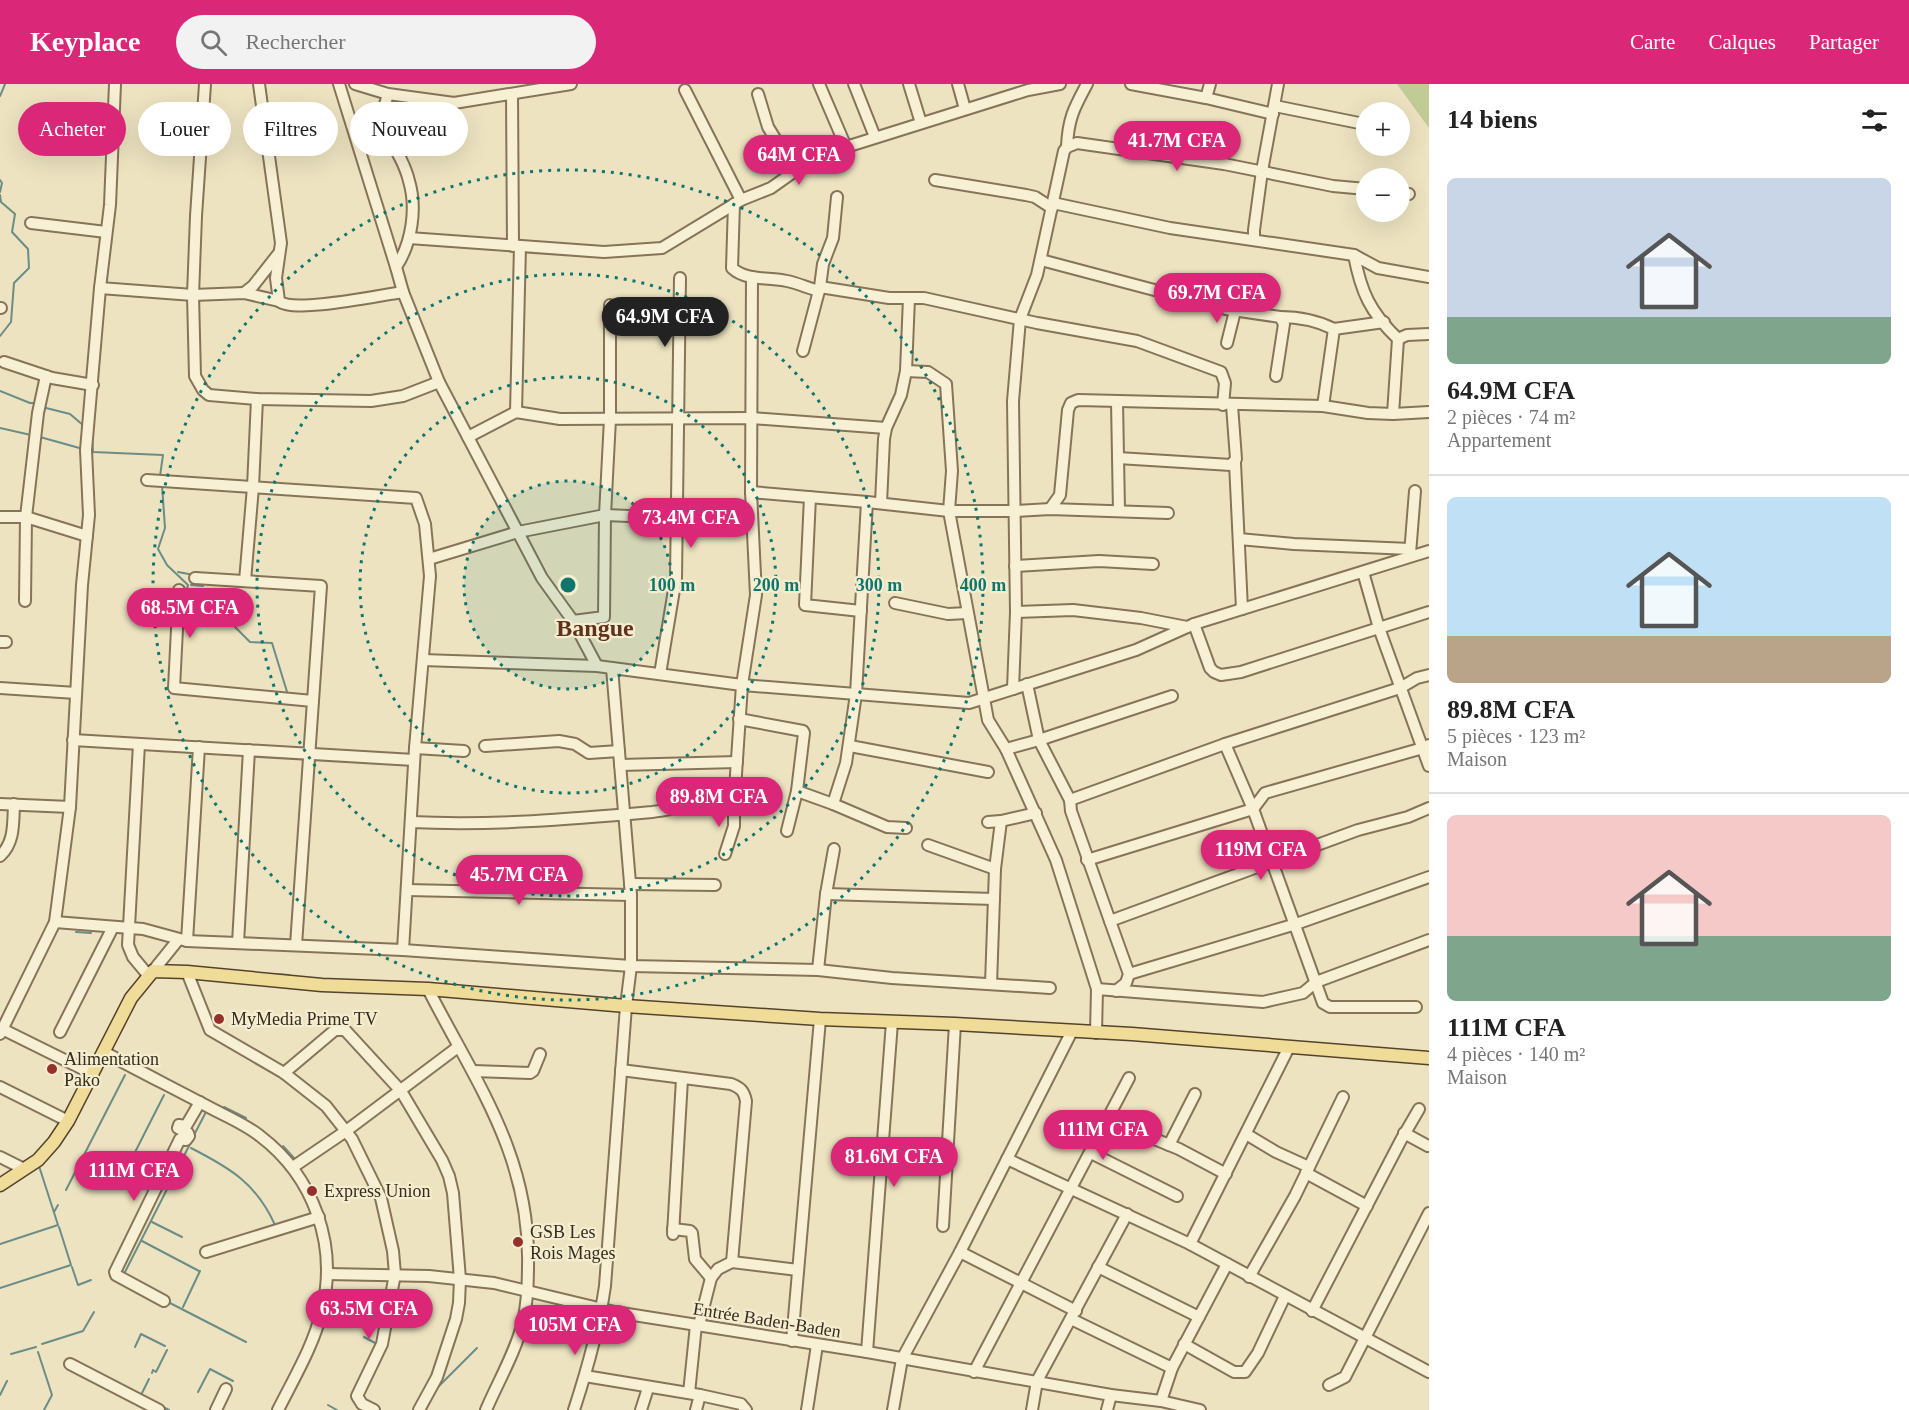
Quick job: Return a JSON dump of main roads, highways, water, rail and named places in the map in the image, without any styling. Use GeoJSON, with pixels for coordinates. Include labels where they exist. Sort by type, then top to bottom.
{"type":"FeatureCollection","features":[{"type":"Feature","properties":{"kind":"main road"},"geometry":{"type":"LineString","coordinates":[[0,1185],[46,1152],[68,1121],[131,998],[150,973],[187,972],[322,985],[428,989],[626,1006],[820,1019],[1096,1032],[1429,1058]]}},
{"type":"Feature","properties":{"kind":"waterway"},"geometry":{"type":"LineString","coordinates":[[0,96],[5,84]]}},
{"type":"Feature","properties":{"kind":"waterway"},"geometry":{"type":"LineString","coordinates":[[0,180],[2,183],[0,192]]}},
{"type":"Feature","properties":{"kind":"waterway"},"geometry":{"type":"LineString","coordinates":[[0,195],[1,202],[15,214],[12,232],[28,249],[29,268],[14,283],[11,322],[0,336]]}},
{"type":"Feature","properties":{"kind":"waterway"},"geometry":{"type":"LineString","coordinates":[[0,391],[30,403],[37,403]]}},
{"type":"Feature","properties":{"kind":"waterway"},"geometry":{"type":"LineString","coordinates":[[42,407],[70,414],[84,426]]}},
{"type":"Feature","properties":{"kind":"waterway"},"geometry":{"type":"LineString","coordinates":[[0,428],[31,435]]}},
{"type":"Feature","properties":{"kind":"waterway"},"geometry":{"type":"LineString","coordinates":[[92,436],[93,452],[163,455],[160,476]]}},
{"type":"Feature","properties":{"kind":"waterway"},"geometry":{"type":"LineString","coordinates":[[40,437],[83,449]]}},
{"type":"Feature","properties":{"kind":"waterway"},"geometry":{"type":"LineString","coordinates":[[162,485],[165,528],[158,549],[167,565],[188,585],[183,603]]}},
{"type":"Feature","properties":{"kind":"waterway"},"geometry":{"type":"LineString","coordinates":[[178,572],[194,575]]}},
{"type":"Feature","properties":{"kind":"waterway"},"geometry":{"type":"LineString","coordinates":[[191,585],[203,586]]}},
{"type":"Feature","properties":{"kind":"waterway"},"geometry":{"type":"LineString","coordinates":[[181,611],[194,615],[213,614],[234,626],[250,642],[272,643],[288,695]]}},
{"type":"Feature","properties":{"kind":"waterway"},"geometry":{"type":"LineString","coordinates":[[76,932],[91,933]]}},
{"type":"Feature","properties":{"kind":"waterway"},"geometry":{"type":"LineString","coordinates":[[272,974],[289,975]]}},
{"type":"Feature","properties":{"kind":"waterway"},"geometry":{"type":"LineString","coordinates":[[101,1068],[108,1063],[114,1063]]}},
{"type":"Feature","properties":{"kind":"waterway"},"geometry":{"type":"LineString","coordinates":[[66,1190],[125,1075]]}},
{"type":"Feature","properties":{"kind":"waterway"},"geometry":{"type":"LineString","coordinates":[[128,1166],[164,1095]]}},
{"type":"Feature","properties":{"kind":"waterway"},"geometry":{"type":"LineString","coordinates":[[224,1107],[246,1118]]}},
{"type":"Feature","properties":{"kind":"waterway"},"geometry":{"type":"LineString","coordinates":[[193,1137],[207,1110]]}},
{"type":"Feature","properties":{"kind":"waterway"},"geometry":{"type":"LineString","coordinates":[[123,1276],[191,1142]]}},
{"type":"Feature","properties":{"kind":"waterway"},"geometry":{"type":"LineString","coordinates":[[283,1146],[294,1158]]}},
{"type":"Feature","properties":{"kind":"waterway"},"geometry":{"type":"LineString","coordinates":[[191,1148],[230,1170],[250,1187],[268,1210],[275,1225]]}},
{"type":"Feature","properties":{"kind":"waterway"},"geometry":{"type":"LineString","coordinates":[[0,1244],[58,1225],[39,1166]]}},
{"type":"Feature","properties":{"kind":"waterway"},"geometry":{"type":"LineString","coordinates":[[54,1212],[58,1205]]}},
{"type":"Feature","properties":{"kind":"waterway"},"geometry":{"type":"LineString","coordinates":[[152,1222],[182,1237]]}},
{"type":"Feature","properties":{"kind":"waterway"},"geometry":{"type":"LineString","coordinates":[[0,1288],[71,1265],[59,1227]]}},
{"type":"Feature","properties":{"kind":"waterway"},"geometry":{"type":"LineString","coordinates":[[142,1241],[199,1271]]}},
{"type":"Feature","properties":{"kind":"waterway"},"geometry":{"type":"LineString","coordinates":[[72,1267],[78,1285],[91,1280]]}},
{"type":"Feature","properties":{"kind":"waterway"},"geometry":{"type":"LineString","coordinates":[[183,1307],[200,1271]]}},
{"type":"Feature","properties":{"kind":"waterway"},"geometry":{"type":"LineString","coordinates":[[168,1302],[246,1342]]}},
{"type":"Feature","properties":{"kind":"waterway"},"geometry":{"type":"LineString","coordinates":[[42,1344],[83,1331],[94,1312]]}},
{"type":"Feature","properties":{"kind":"waterway"},"geometry":{"type":"LineString","coordinates":[[319,1336],[325,1319]]}},
{"type":"Feature","properties":{"kind":"waterway"},"geometry":{"type":"LineString","coordinates":[[135,1347],[141,1334],[165,1346]]}},
{"type":"Feature","properties":{"kind":"waterway"},"geometry":{"type":"LineString","coordinates":[[364,1337],[377,1344]]}},
{"type":"Feature","properties":{"kind":"waterway"},"geometry":{"type":"LineString","coordinates":[[11,1354],[36,1347]]}},
{"type":"Feature","properties":{"kind":"waterway"},"geometry":{"type":"LineString","coordinates":[[437,1388],[477,1348]]}},
{"type":"Feature","properties":{"kind":"waterway"},"geometry":{"type":"LineString","coordinates":[[152,1373],[153,1370],[156,1372],[167,1350]]}},
{"type":"Feature","properties":{"kind":"waterway"},"geometry":{"type":"LineString","coordinates":[[38,1352],[52,1395],[44,1410]]}},
{"type":"Feature","properties":{"kind":"waterway"},"geometry":{"type":"LineString","coordinates":[[198,1392],[210,1369],[233,1381]]}},
{"type":"Feature","properties":{"kind":"waterway"},"geometry":{"type":"LineString","coordinates":[[141,1395],[149,1379]]}},
{"type":"Feature","properties":{"kind":"waterway"},"geometry":{"type":"LineString","coordinates":[[0,1395],[7,1381]]}},
{"type":"Feature","properties":{"kind":"waterway"},"geometry":{"type":"LineString","coordinates":[[328,1405],[337,1410]]}},
{"type":"Feature","properties":{"kind":"waterway"},"geometry":{"type":"LineString","coordinates":[[161,1406],[169,1410]]}},
{"type":"Feature","properties":{"kind":"place","name":"MyMedia Prime TV"},"geometry":{"type":"Point","coordinates":[219,1019]}},
{"type":"Feature","properties":{"kind":"place","name":"Alimentation Pako"},"geometry":{"type":"Point","coordinates":[52,1069]}},
{"type":"Feature","properties":{"kind":"place","name":"Express Union"},"geometry":{"type":"Point","coordinates":[312,1191]}},
{"type":"Feature","properties":{"kind":"place","name":"GSB Les Rois Mages"},"geometry":{"type":"Point","coordinates":[518,1242]}},
{"type":"Feature","properties":{"kind":"district","name":"Bangue"},"geometry":{"type":"Point","coordinates":[595,628]}}]}
